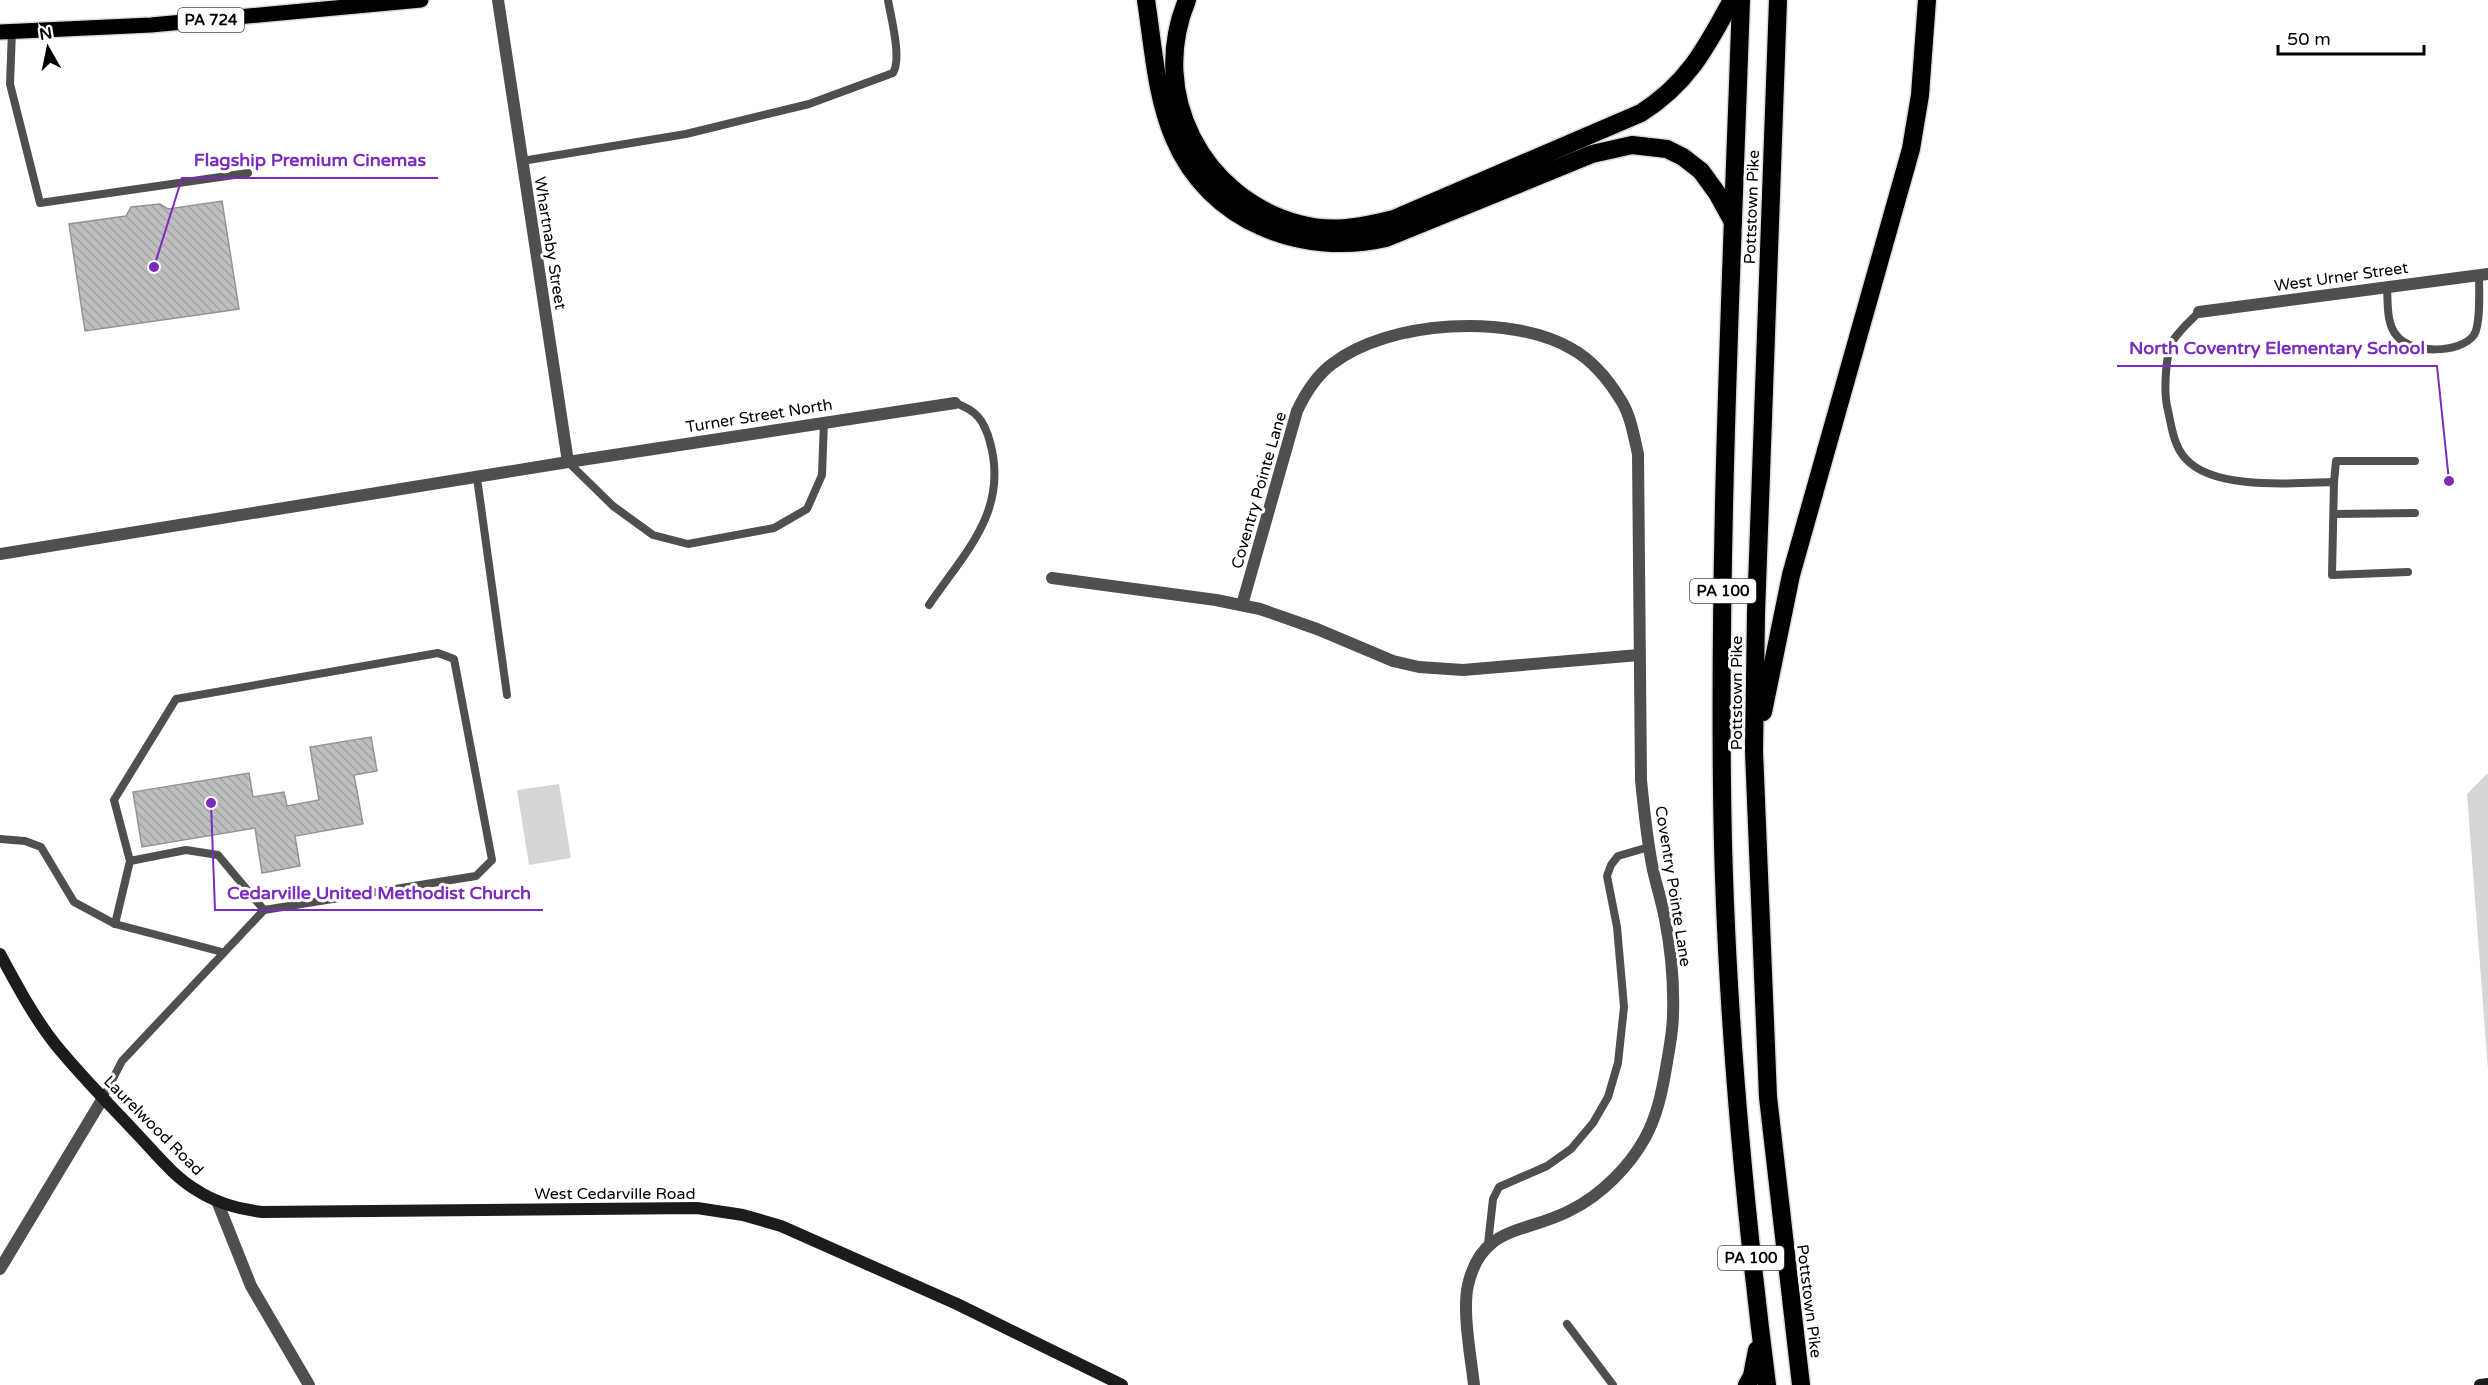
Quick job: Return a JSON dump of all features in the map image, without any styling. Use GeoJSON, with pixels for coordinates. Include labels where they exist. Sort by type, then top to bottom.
{"type":"FeatureCollection","features":[{"type":"Feature","properties":{"kind":"highway"},"geometry":{"type":"LineString","coordinates":[[1146,0],[1161,90],[1174,139],[1197,176],[1211,192],[1232,209],[1272,232],[1324,244],[1355,244],[1386,238],[1583,157],[1616,147],[1632,145],[1667,149],[1683,157],[1701,171],[1717,193],[1733,222]]}},
{"type":"Feature","properties":{"kind":"highway"},"geometry":{"type":"LineString","coordinates":[[1187,0],[1177,35],[1177,86],[1186,125],[1204,160],[1243,199],[1273,215],[1301,225],[1341,229],[1394,219],[1641,114],[1659,101],[1692,68],[1732,0]]}},
{"type":"Feature","properties":{"kind":"highway","name":"Pottstown Pike"},"geometry":{"type":"LineString","coordinates":[[1741,0],[1722,610],[1722,790],[1735,1089],[1767,1385]]}},
{"type":"Feature","properties":{"kind":"highway","name":"Pottstown Pike"},"geometry":{"type":"LineString","coordinates":[[1778,0],[1756,613],[1754,752],[1768,1097],[1801,1385]]}},
{"type":"Feature","properties":{"kind":"highway"},"geometry":{"type":"LineString","coordinates":[[1754,752],[1791,575],[1911,150],[1920,95],[1927,0]]}},
{"type":"Feature","properties":{"kind":"highway"},"geometry":{"type":"LineString","coordinates":[[1747,1385],[1752,1376],[1760,1333]]}},
{"type":"Feature","properties":{"kind":"main road","name":"PA 724"},"geometry":{"type":"LineString","coordinates":[[6,32],[151,25],[377,2],[421,0]]}},
{"type":"Feature","properties":{"kind":"street","name":"Whartnaby Street"},"geometry":{"type":"LineString","coordinates":[[498,0],[568,462]]}},
{"type":"Feature","properties":{"kind":"street","name":"West Urner Street"},"geometry":{"type":"LineString","coordinates":[[2199,312],[2483,274]]}},
{"type":"Feature","properties":{"kind":"street","name":"Coventry Pointe Lane"},"geometry":{"type":"LineString","coordinates":[[1242,605],[1297,411],[1313,383],[1339,359],[1363,347],[1390,338],[1460,325],[1536,332],[1573,349],[1594,365],[1622,403],[1638,454],[1641,780],[1649,848],[1665,918],[1670,954],[1673,1014],[1661,1097],[1646,1137],[1630,1161],[1589,1199],[1570,1210],[1511,1231],[1488,1244]]}},
{"type":"Feature","properties":{"kind":"street","name":"Turner Street North"},"geometry":{"type":"LineString","coordinates":[[568,462],[824,421],[955,403]]}},
{"type":"Feature","properties":{"kind":"street"},"geometry":{"type":"LineString","coordinates":[[0,555],[568,462]]}},
{"type":"Feature","properties":{"kind":"street"},"geometry":{"type":"LineString","coordinates":[[1052,578],[1260,609],[1317,629],[1393,661],[1419,667],[1464,670],[1639,655]]}},
{"type":"Feature","properties":{"kind":"street","name":"Laurelwood Road"},"geometry":{"type":"LineString","coordinates":[[0,954],[24,998],[54,1042],[103,1098],[177,1176],[197,1191],[217,1201]]}},
{"type":"Feature","properties":{"kind":"street"},"geometry":{"type":"LineString","coordinates":[[0,1269],[103,1098]]}},
{"type":"Feature","properties":{"kind":"street"},"geometry":{"type":"LineString","coordinates":[[217,1201],[251,1286],[309,1385]]}},
{"type":"Feature","properties":{"kind":"street","name":"West Cedarville Road"},"geometry":{"type":"LineString","coordinates":[[217,1201],[238,1209],[262,1212],[697,1208],[743,1215],[781,1226],[957,1304],[1122,1385]]}},
{"type":"Feature","properties":{"kind":"street"},"geometry":{"type":"LineString","coordinates":[[1474,1385],[1467,1287],[1474,1267],[1488,1244]]}},
{"type":"Feature","properties":{"kind":"street"},"geometry":{"type":"LineString","coordinates":[[2480,1385],[2488,1384]]}},
{"type":"Feature","properties":{"kind":"lane"},"geometry":{"type":"LineString","coordinates":[[522,161],[698,131],[809,104],[893,73],[897,67],[897,56],[888,0]]}},
{"type":"Feature","properties":{"kind":"lane"},"geometry":{"type":"LineString","coordinates":[[6,32],[10,84],[40,203],[248,173]]}},
{"type":"Feature","properties":{"kind":"lane"},"geometry":{"type":"LineString","coordinates":[[2387,287],[2390,323],[2397,337],[2412,346],[2427,350],[2448,348],[2463,343],[2474,335],[2483,274]]}},
{"type":"Feature","properties":{"kind":"lane"},"geometry":{"type":"LineString","coordinates":[[2199,312],[2173,340],[2164,394],[2175,440],[2184,458],[2200,469],[2226,479],[2253,483],[2334,482]]}},
{"type":"Feature","properties":{"kind":"lane"},"geometry":{"type":"LineString","coordinates":[[929,605],[984,523],[992,503],[996,466],[989,439],[975,413],[955,403]]}},
{"type":"Feature","properties":{"kind":"lane"},"geometry":{"type":"LineString","coordinates":[[568,462],[613,506],[653,535],[688,544],[774,528],[807,509],[822,475],[824,421]]}},
{"type":"Feature","properties":{"kind":"lane"},"geometry":{"type":"LineString","coordinates":[[2408,572],[2332,575],[2334,482],[2337,461],[2415,461]]}},
{"type":"Feature","properties":{"kind":"lane"},"geometry":{"type":"LineString","coordinates":[[477,478],[507,695]]}},
{"type":"Feature","properties":{"kind":"lane"},"geometry":{"type":"LineString","coordinates":[[2334,514],[2415,513]]}},
{"type":"Feature","properties":{"kind":"lane"},"geometry":{"type":"LineString","coordinates":[[103,1098],[122,1061],[222,952],[264,910],[476,876],[492,860],[454,659],[438,653],[176,699],[114,800],[130,861],[115,924]]}},
{"type":"Feature","properties":{"kind":"lane"},"geometry":{"type":"LineString","coordinates":[[0,839],[25,842],[41,848],[74,902],[115,924],[222,952]]}},
{"type":"Feature","properties":{"kind":"lane"},"geometry":{"type":"LineString","coordinates":[[1488,1244],[1493,1198],[1499,1187],[1547,1166],[1571,1149],[1593,1123],[1608,1097],[1618,1063],[1624,1007],[1617,927],[1607,876],[1618,856],[1649,848]]}},
{"type":"Feature","properties":{"kind":"lane"},"geometry":{"type":"LineString","coordinates":[[130,861],[186,850],[218,855],[264,910]]}},
{"type":"Feature","properties":{"kind":"lane"},"geometry":{"type":"LineString","coordinates":[[1567,1324],[1613,1385]]}},
{"type":"Feature","properties":{"kind":"shaded area"},"geometry":{"type":"Polygon","coordinates":[[[2488,774],[2488,1069],[2467,794],[2488,774]]]}},
{"type":"Feature","properties":{"kind":"shaded area"},"geometry":{"type":"Polygon","coordinates":[[[559,784],[571,858],[529,865],[517,790],[559,784]]]}},
{"type":"Feature","properties":{"kind":"building"},"geometry":{"type":"Polygon","coordinates":[[[222,201],[239,309],[85,331],[69,224],[126,216],[131,207],[160,204],[168,209],[222,201]]]}},
{"type":"Feature","properties":{"kind":"building"},"geometry":{"type":"Polygon","coordinates":[[[371,737],[377,771],[354,775],[363,824],[295,836],[300,866],[262,873],[255,828],[142,847],[133,792],[249,773],[253,797],[284,792],[287,806],[319,800],[310,747],[371,737]]]}},
{"type":"Feature","properties":{"kind":"place","name":"Flagship Premium Cinemas"},"geometry":{"type":"Point","coordinates":[154,267]}},
{"type":"Feature","properties":{"kind":"place","name":"North Coventry Elementary School"},"geometry":{"type":"Point","coordinates":[2449,481]}},
{"type":"Feature","properties":{"kind":"place","name":"Cedarville United Methodist Church"},"geometry":{"type":"Point","coordinates":[211,803]}}]}
